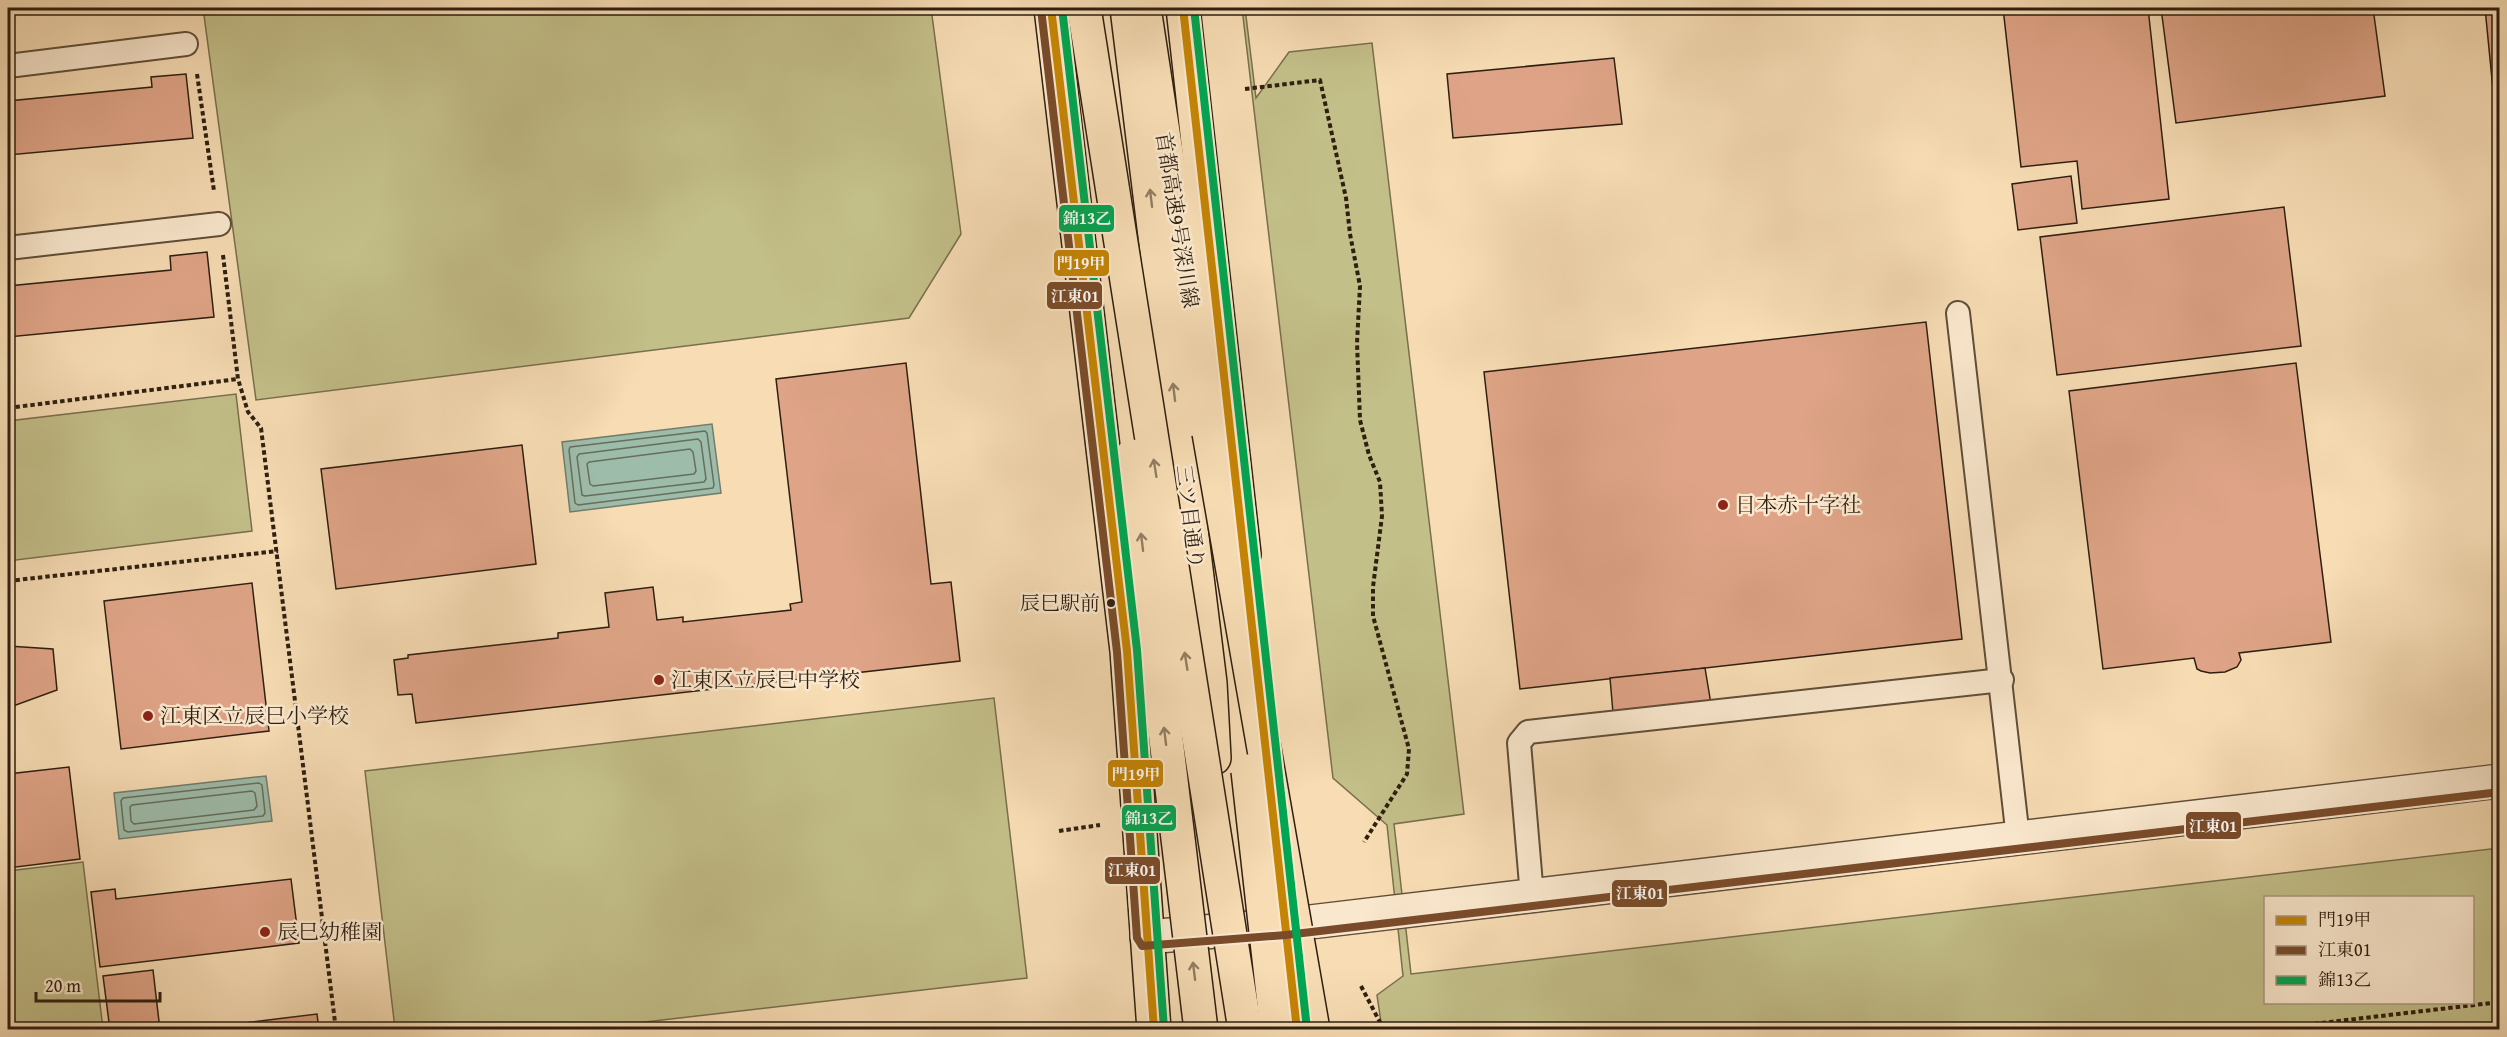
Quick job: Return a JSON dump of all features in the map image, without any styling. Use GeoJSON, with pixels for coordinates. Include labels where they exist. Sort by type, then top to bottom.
{"type":"FeatureCollection","features":[{"type":"Feature","properties":{"kind":"main road"},"geometry":{"type":"LineString","coordinates":[[1051,8],[1127,651],[1154,1029]]}},
{"type":"Feature","properties":{"kind":"main road"},"geometry":{"type":"LineString","coordinates":[[1078,8],[1201,1029]]}},
{"type":"Feature","properties":{"kind":"main road"},"geometry":{"type":"LineString","coordinates":[[1084,8],[1245,1029]]}},
{"type":"Feature","properties":{"kind":"main road","name":"三ツ目通り"},"geometry":{"type":"LineString","coordinates":[[1127,8],[1210,683],[1228,1029]]}},
{"type":"Feature","properties":{"kind":"main road","name":"首都高速9号深川線"},"geometry":{"type":"LineString","coordinates":[[1144,8],[1209,433]]}},
{"type":"Feature","properties":{"kind":"main road"},"geometry":{"type":"LineString","coordinates":[[1184,8],[1297,1029]]}},
{"type":"Feature","properties":{"kind":"main road"},"geometry":{"type":"LineString","coordinates":[[1209,433],[1277,1029]]}},
{"type":"Feature","properties":{"kind":"main road"},"geometry":{"type":"LineString","coordinates":[[1209,433],[1313,1029]]}},
{"type":"Feature","properties":{"kind":"street"},"geometry":{"type":"LineString","coordinates":[[1147,936],[1285,926],[2499,780]]}},
{"type":"Feature","properties":{"kind":"lane"},"geometry":{"type":"LineString","coordinates":[[8,66],[186,44]]}},
{"type":"Feature","properties":{"kind":"lane"},"geometry":{"type":"LineString","coordinates":[[8,248],[219,224]]}},
{"type":"Feature","properties":{"kind":"lane"},"geometry":{"type":"LineString","coordinates":[[1958,313],[2019,838]]}},
{"type":"Feature","properties":{"kind":"lane"},"geometry":{"type":"LineString","coordinates":[[1532,896],[1519,742],[1528,732],[2002,680]]}},
{"type":"Feature","properties":{"kind":"path"},"geometry":{"type":"LineString","coordinates":[[186,44],[195,56],[238,379],[248,412],[261,428],[336,1029]]}},
{"type":"Feature","properties":{"kind":"path"},"geometry":{"type":"LineString","coordinates":[[1245,89],[1320,80],[1346,198],[1360,286],[1358,344],[1360,420],[1380,482],[1382,516],[1373,587],[1373,616],[1409,749],[1407,774],[1364,842]]}},
{"type":"Feature","properties":{"kind":"path"},"geometry":{"type":"LineString","coordinates":[[8,408],[238,379]]}},
{"type":"Feature","properties":{"kind":"path"},"geometry":{"type":"LineString","coordinates":[[8,581],[278,551]]}},
{"type":"Feature","properties":{"kind":"path"},"geometry":{"type":"LineString","coordinates":[[1059,831],[1104,824]]}},
{"type":"Feature","properties":{"kind":"path"},"geometry":{"type":"LineString","coordinates":[[1361,986],[1384,1029]]}},
{"type":"Feature","properties":{"kind":"path"},"geometry":{"type":"LineString","coordinates":[[2262,1029],[2499,1002]]}},
{"type":"Feature","properties":{"kind":"shaded area"},"geometry":{"type":"Polygon","coordinates":[[[203,8],[931,8],[961,234],[909,318],[256,400],[203,8]]]}},
{"type":"Feature","properties":{"kind":"shaded area"},"geometry":{"type":"Polygon","coordinates":[[[1242,8],[1245,8],[1256,98],[1289,52],[1372,43],[1464,814],[1394,824],[1411,974],[2499,848],[2499,1029],[1382,1029],[1377,995],[1403,976],[1387,825],[1333,778],[1242,8]]]}},
{"type":"Feature","properties":{"kind":"shaded area"},"geometry":{"type":"Polygon","coordinates":[[[236,394],[252,531],[8,561],[8,421],[236,394]]]}},
{"type":"Feature","properties":{"kind":"shaded area"},"geometry":{"type":"Polygon","coordinates":[[[994,698],[1027,978],[584,1029],[395,1029],[365,771],[994,698]]]}},
{"type":"Feature","properties":{"kind":"shaded area"},"geometry":{"type":"Polygon","coordinates":[[[83,862],[103,1029],[8,1029],[8,871],[83,862]]]}},
{"type":"Feature","properties":{"kind":"water"},"geometry":{"type":"Polygon","coordinates":[[[712,424],[721,493],[570,512],[562,442],[712,424]]]}},
{"type":"Feature","properties":{"kind":"water"},"geometry":{"type":"Polygon","coordinates":[[[266,776],[272,821],[119,839],[114,793],[266,776]]]}},
{"type":"Feature","properties":{"kind":"building"},"geometry":{"type":"Polygon","coordinates":[[[2003,8],[2148,8],[2169,199],[2082,209],[2077,161],[2021,167],[2003,8]]]}},
{"type":"Feature","properties":{"kind":"building"},"geometry":{"type":"Polygon","coordinates":[[[2161,8],[2373,8],[2385,96],[2176,123],[2161,8]]]}},
{"type":"Feature","properties":{"kind":"building"},"geometry":{"type":"Polygon","coordinates":[[[2485,8],[2500,8],[2500,161],[2485,8]]]}},
{"type":"Feature","properties":{"kind":"building"},"geometry":{"type":"Polygon","coordinates":[[[1614,58],[1622,124],[1453,138],[1447,74],[1614,58]]]}},
{"type":"Feature","properties":{"kind":"building"},"geometry":{"type":"Polygon","coordinates":[[[186,74],[193,138],[8,155],[8,101],[152,87],[151,77],[186,74]]]}},
{"type":"Feature","properties":{"kind":"building"},"geometry":{"type":"Polygon","coordinates":[[[2071,176],[2077,223],[2018,230],[2012,184],[2071,176]]]}},
{"type":"Feature","properties":{"kind":"building"},"geometry":{"type":"Polygon","coordinates":[[[2284,207],[2301,346],[2057,375],[2040,237],[2284,207]]]}},
{"type":"Feature","properties":{"kind":"building"},"geometry":{"type":"Polygon","coordinates":[[[207,252],[214,317],[8,337],[8,286],[171,270],[170,256],[207,252]]]}},
{"type":"Feature","properties":{"kind":"building","name":"日本赤十字社"},"geometry":{"type":"Polygon","coordinates":[[[1926,322],[1962,639],[1520,689],[1484,372],[1926,322]]]}},
{"type":"Feature","properties":{"kind":"building"},"geometry":{"type":"Polygon","coordinates":[[[906,363],[931,584],[951,582],[960,661],[416,723],[412,694],[398,695],[394,660],[408,658],[408,655],[558,638],[558,633],[609,627],[605,593],[653,587],[657,620],[683,617],[683,622],[791,610],[790,604],[802,602],[776,379],[906,363]]]}},
{"type":"Feature","properties":{"kind":"building"},"geometry":{"type":"Polygon","coordinates":[[[2296,363],[2331,642],[2239,653],[2241,660],[2237,667],[2225,672],[2201,671],[2197,669],[2194,658],[2103,669],[2069,391],[2296,363]]]}},
{"type":"Feature","properties":{"kind":"building"},"geometry":{"type":"Polygon","coordinates":[[[522,445],[536,564],[336,589],[321,469],[522,445]]]}},
{"type":"Feature","properties":{"kind":"building"},"geometry":{"type":"Polygon","coordinates":[[[252,583],[269,731],[121,749],[104,601],[252,583]]]}},
{"type":"Feature","properties":{"kind":"building"},"geometry":{"type":"Polygon","coordinates":[[[8,646],[53,649],[57,690],[13,706],[12,736],[8,737],[8,646]]]}},
{"type":"Feature","properties":{"kind":"building"},"geometry":{"type":"Polygon","coordinates":[[[1705,668],[1711,704],[1613,713],[1610,678],[1705,668]]]}},
{"type":"Feature","properties":{"kind":"building"},"geometry":{"type":"Polygon","coordinates":[[[69,767],[80,859],[8,868],[8,774],[69,767]]]}},
{"type":"Feature","properties":{"kind":"building"},"geometry":{"type":"Polygon","coordinates":[[[291,879],[299,943],[100,967],[91,892],[115,889],[116,899],[291,879]]]}},
{"type":"Feature","properties":{"kind":"building"},"geometry":{"type":"Polygon","coordinates":[[[153,970],[160,1030],[110,1030],[103,976],[153,970]]]}},
{"type":"Feature","properties":{"kind":"building"},"geometry":{"type":"Polygon","coordinates":[[[317,1014],[319,1030],[186,1030],[317,1014]]]}},
{"type":"Feature","properties":{"kind":"transit line","name":"門19甲"},"geometry":{"type":"LineString","coordinates":[[1051,8],[1127,651],[1154,1030]]}},
{"type":"Feature","properties":{"kind":"transit line","name":"錦13乙"},"geometry":{"type":"LineString","coordinates":[[1062,8],[1137,650],[1164,1029]]}},
{"type":"Feature","properties":{"kind":"transit line","name":"門19甲"},"geometry":{"type":"LineString","coordinates":[[1183,8],[1297,1030]]}},
{"type":"Feature","properties":{"kind":"transit line","name":"錦13乙"},"geometry":{"type":"LineString","coordinates":[[1194,8],[1307,1029]]}},
{"type":"Feature","properties":{"kind":"transit line","name":"江東01"},"geometry":{"type":"LineString","coordinates":[[1041,9],[1117,652],[1137,938],[1142,946],[1286,935],[2500,792]]}},
{"type":"Feature","properties":{"kind":"place","name":"日本赤十字社"},"geometry":{"type":"Point","coordinates":[1723,505]}},
{"type":"Feature","properties":{"kind":"place","name":"辰巳駅前"},"geometry":{"type":"Point","coordinates":[1111,603]}},
{"type":"Feature","properties":{"kind":"place","name":"江東区立辰巳中学校"},"geometry":{"type":"Point","coordinates":[659,680]}},
{"type":"Feature","properties":{"kind":"place","name":"江東区立辰巳小学校"},"geometry":{"type":"Point","coordinates":[148,716]}},
{"type":"Feature","properties":{"kind":"place","name":"辰巳幼稚園"},"geometry":{"type":"Point","coordinates":[265,932]}}]}
